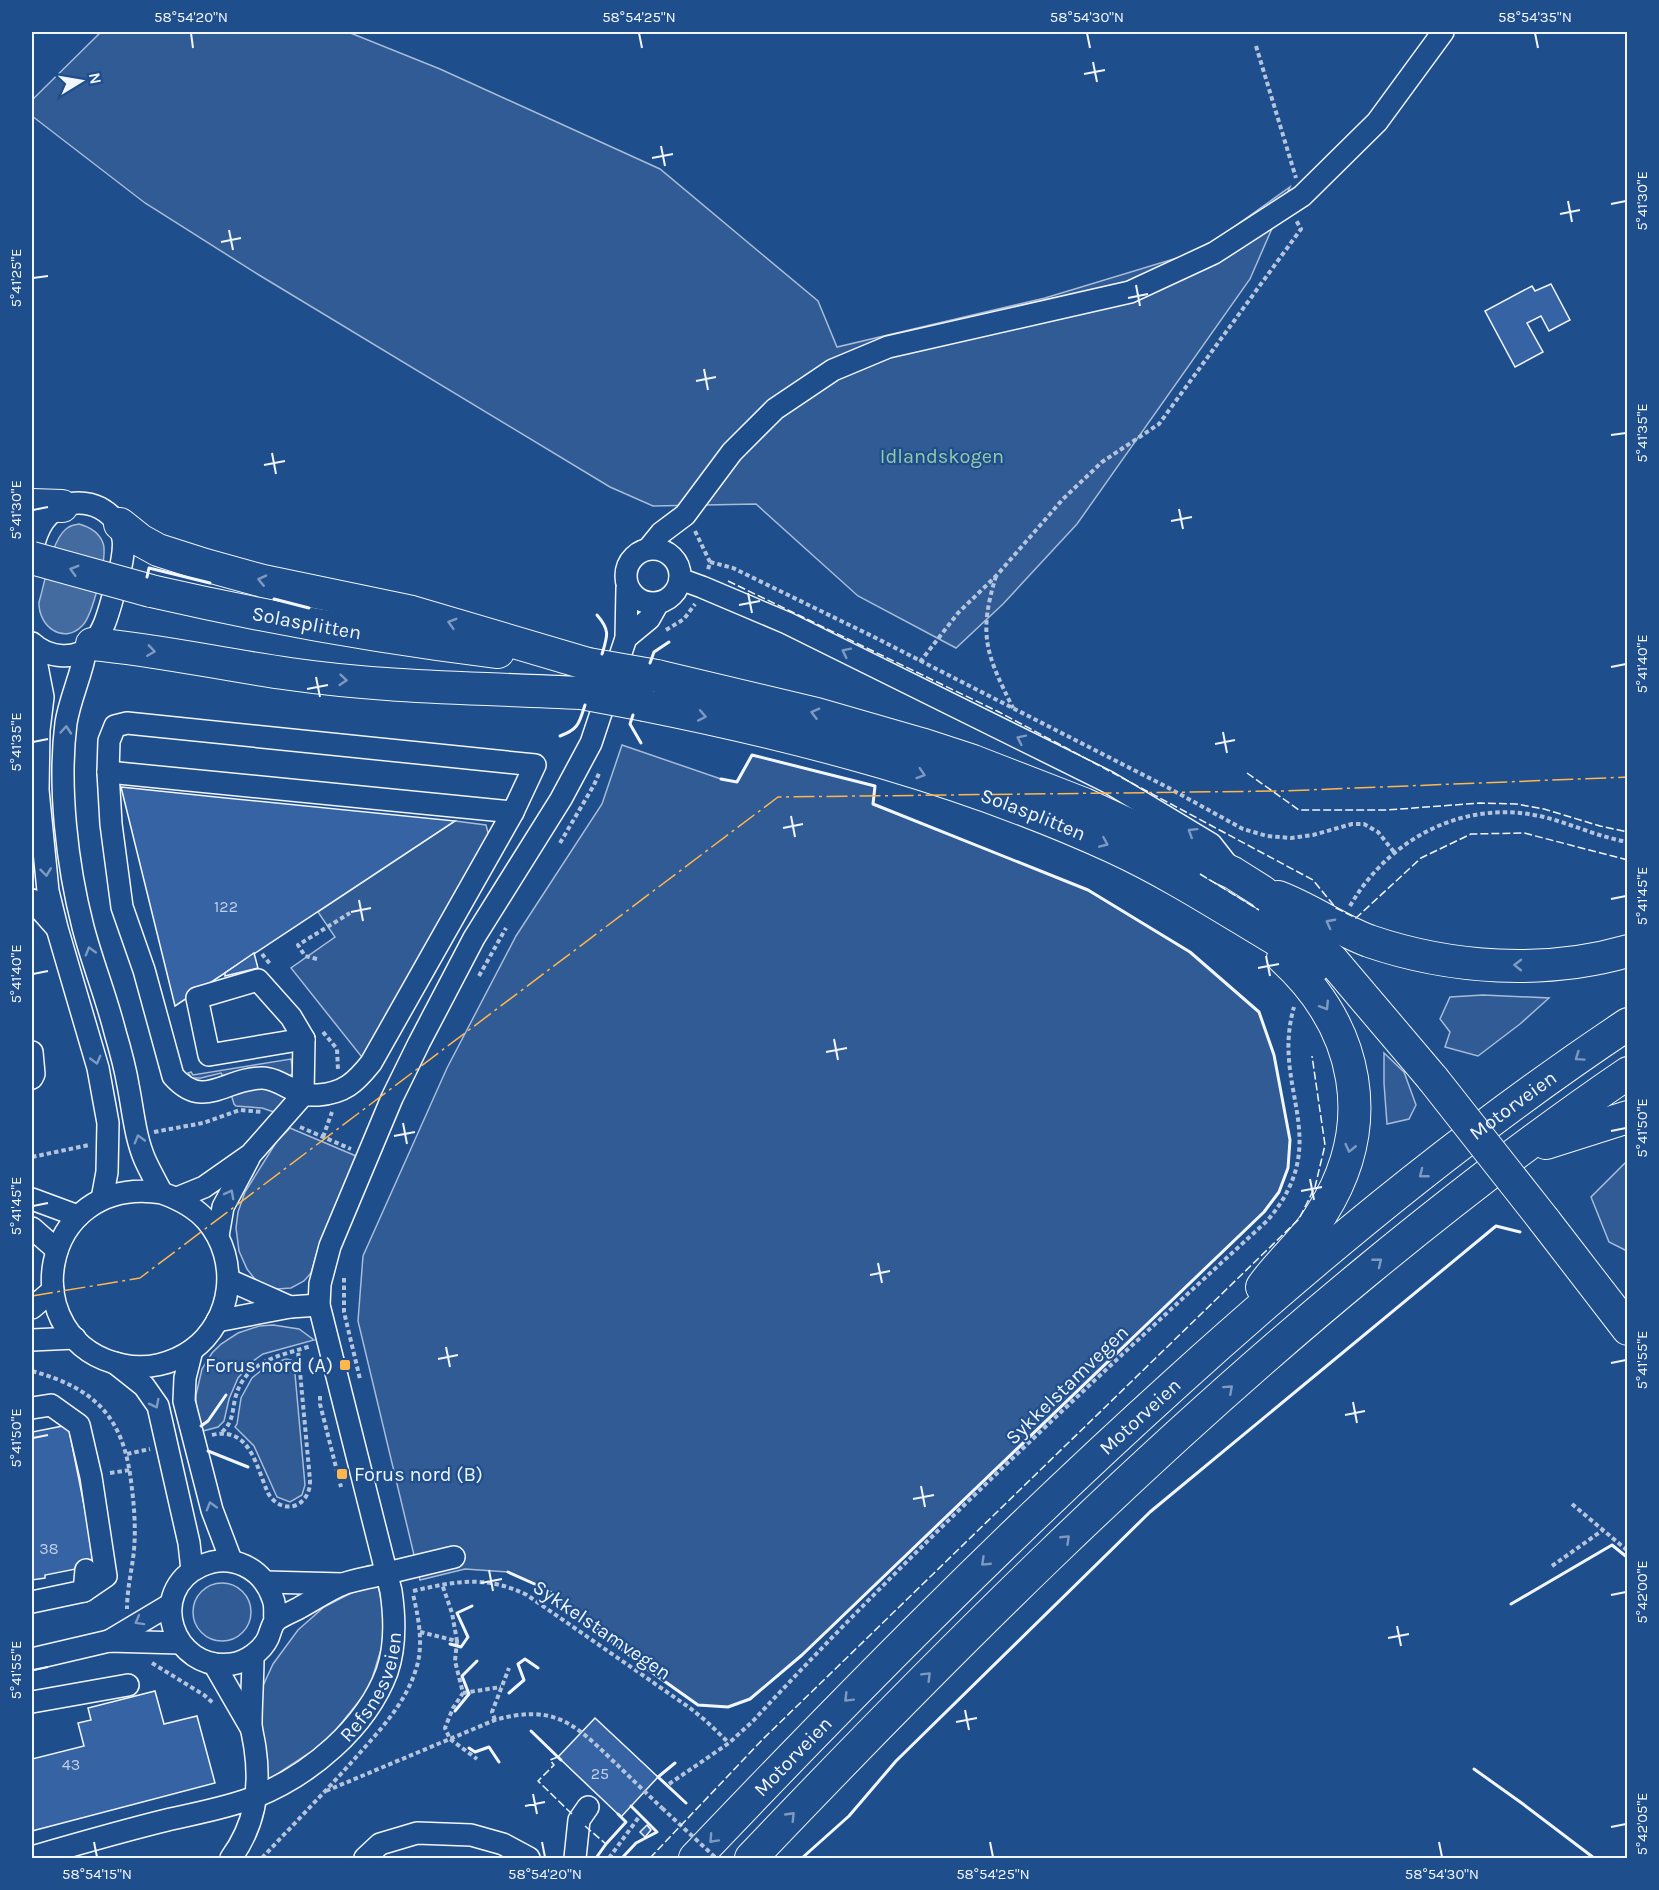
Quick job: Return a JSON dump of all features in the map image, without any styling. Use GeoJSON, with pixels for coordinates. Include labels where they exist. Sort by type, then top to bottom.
{"type":"FeatureCollection","features":[{"type":"Feature","properties":{"kind":"highway"},"geometry":{"type":"LineString","coordinates":[[32,505],[62,506]]}},
{"type":"Feature","properties":{"kind":"highway"},"geometry":{"type":"LineString","coordinates":[[120,524],[140,540],[158,550],[205,566],[412,612],[585,678]]}},
{"type":"Feature","properties":{"kind":"highway","name":"Solasplitten"},"geometry":{"type":"LineString","coordinates":[[32,558],[148,601],[248,634],[585,678],[657,676],[750,697],[921,744],[1033,783],[1138,827],[1233,873],[1263,892],[1304,935],[1333,961],[1433,1079],[1627,1327]]}},
{"type":"Feature","properties":{"kind":"highway","name":"Solasplitten"},"geometry":{"type":"LineString","coordinates":[[32,579],[148,601]]}},
{"type":"Feature","properties":{"kind":"highway"},"geometry":{"type":"LineString","coordinates":[[89,646],[159,652],[339,680],[585,678]]}},
{"type":"Feature","properties":{"kind":"highway","name":"Solasplitten"},"geometry":{"type":"LineString","coordinates":[[585,678],[645,705],[740,724],[917,773],[1015,807],[1104,843],[1142,861],[1214,901],[1294,950],[1379,1016]]}},
{"type":"Feature","properties":{"kind":"highway"},"geometry":{"type":"LineString","coordinates":[[1263,892],[1287,901],[1344,931],[1370,941],[1425,956],[1458,962],[1537,965],[1576,962],[1628,951]]}},
{"type":"Feature","properties":{"kind":"highway"},"geometry":{"type":"LineString","coordinates":[[1226,1337],[1276,1267],[1307,1234],[1330,1200],[1347,1161],[1355,1116],[1354,1090],[1346,1048],[1327,1009],[1308,982],[1243,920]]}},
{"type":"Feature","properties":{"kind":"highway","name":"Motorveien"},"geometry":{"type":"LineString","coordinates":[[695,1858],[831,1715],[975,1572],[1226,1337],[1312,1263],[1425,1172],[1546,1080],[1628,1024]]}},
{"type":"Feature","properties":{"kind":"highway","name":"Motorveien"},"geometry":{"type":"LineString","coordinates":[[751,1858],[930,1672],[1110,1496],[1287,1338],[1426,1222],[1628,1073]]}},
{"type":"Feature","properties":{"kind":"highway"},"geometry":{"type":"LineString","coordinates":[[1513,1156],[1628,1117]]}},
{"type":"Feature","properties":{"kind":"street"},"geometry":{"type":"LineString","coordinates":[[648,549],[661,533],[685,515],[732,452],[775,409],[833,370],[888,347],[1130,292],[1214,253],[1295,201],[1377,122],[1443,32]]}},
{"type":"Feature","properties":{"kind":"street"},"geometry":{"type":"LineString","coordinates":[[32,551],[42,521],[62,506],[76,502],[93,504],[109,513],[120,524],[124,537],[123,559],[107,619],[89,646],[66,723],[64,752],[67,838],[83,927],[114,1029],[144,1160],[169,1195],[200,1214],[218,1236],[224,1250],[229,1280],[218,1321],[202,1342],[192,1350],[178,1358],[147,1367],[115,1363],[100,1357],[75,1338],[64,1324],[57,1307],[53,1290],[53,1263],[65,1232],[78,1216],[102,1199],[131,1190],[169,1195],[204,1187],[251,1154],[303,1095],[304,1039],[291,1017],[258,980],[197,998],[209,1055],[304,1039]]}},
{"type":"Feature","properties":{"kind":"street"},"geometry":{"type":"LineString","coordinates":[[627,588],[644,602],[658,603],[673,595],[685,515]]}},
{"type":"Feature","properties":{"kind":"street"},"geometry":{"type":"LineString","coordinates":[[218,1321],[290,1307],[319,1305],[320,1284],[330,1246],[392,1098],[474,938],[578,770],[591,743],[626,638],[626,568],[630,559],[638,552],[648,549],[664,551],[678,570],[702,587],[786,623],[1108,783],[1211,844],[1233,873]]}},
{"type":"Feature","properties":{"kind":"street"},"geometry":{"type":"LineString","coordinates":[[626,638],[649,619],[658,603]]}},
{"type":"Feature","properties":{"kind":"street"},"geometry":{"type":"LineString","coordinates":[[32,644],[47,654],[63,657],[89,646]]}},
{"type":"Feature","properties":{"kind":"street"},"geometry":{"type":"LineString","coordinates":[[32,644],[43,697],[35,796],[47,880],[57,928],[105,1098],[108,1149],[102,1199]]}},
{"type":"Feature","properties":{"kind":"street"},"geometry":{"type":"LineString","coordinates":[[32,685],[39,730]]}},
{"type":"Feature","properties":{"kind":"street"},"geometry":{"type":"LineString","coordinates":[[128,723],[535,765],[513,812],[371,1064],[358,1080],[340,1091],[303,1095],[284,1084],[265,1078],[247,1079],[200,1094],[184,1089],[173,1076],[144,970],[122,907],[111,824],[108,772],[109,741],[115,726],[128,723]]}},
{"type":"Feature","properties":{"kind":"street"},"geometry":{"type":"LineString","coordinates":[[108,772],[513,812]]}},
{"type":"Feature","properties":{"kind":"street"},"geometry":{"type":"LineString","coordinates":[[32,900],[57,928]]}},
{"type":"Feature","properties":{"kind":"street"},"geometry":{"type":"LineString","coordinates":[[32,1052],[34,1074],[32,1078]]}},
{"type":"Feature","properties":{"kind":"street"},"geometry":{"type":"LineString","coordinates":[[218,1236],[223,1207],[251,1154]]}},
{"type":"Feature","properties":{"kind":"street"},"geometry":{"type":"LineString","coordinates":[[32,1199],[78,1216]]}},
{"type":"Feature","properties":{"kind":"street"},"geometry":{"type":"LineString","coordinates":[[32,1228],[57,1250]]}},
{"type":"Feature","properties":{"kind":"street"},"geometry":{"type":"LineString","coordinates":[[229,1280],[290,1307]]}},
{"type":"Feature","properties":{"kind":"street"},"geometry":{"type":"LineString","coordinates":[[32,1308],[53,1290]]}},
{"type":"Feature","properties":{"kind":"street","name":"Refsnesveien"},"geometry":{"type":"LineString","coordinates":[[32,1857],[256,1797],[278,1787],[312,1765],[339,1741],[367,1710],[387,1671],[392,1650],[397,1570],[319,1305]]}},
{"type":"Feature","properties":{"kind":"street"},"geometry":{"type":"LineString","coordinates":[[32,1340],[75,1338]]}},
{"type":"Feature","properties":{"kind":"street"},"geometry":{"type":"LineString","coordinates":[[192,1350],[185,1378],[184,1401],[212,1510],[231,1560]]}},
{"type":"Feature","properties":{"kind":"street"},"geometry":{"type":"LineString","coordinates":[[115,1363],[144,1386],[158,1406],[189,1543],[192,1570]]}},
{"type":"Feature","properties":{"kind":"street"},"geometry":{"type":"LineString","coordinates":[[32,1408],[51,1405],[79,1425],[91,1477],[106,1576],[84,1592],[32,1602]]}},
{"type":"Feature","properties":{"kind":"street"},"geometry":{"type":"LineString","coordinates":[[275,1622],[344,1584],[454,1557]]}},
{"type":"Feature","properties":{"kind":"street"},"geometry":{"type":"LineString","coordinates":[[231,1560],[251,1568],[266,1582],[274,1601],[275,1622],[267,1641],[253,1656],[234,1664],[214,1664],[195,1657],[180,1643],[172,1625],[171,1604],[178,1585],[192,1570],[211,1561],[231,1560]]}},
{"type":"Feature","properties":{"kind":"street"},"geometry":{"type":"LineString","coordinates":[[84,1592],[86,1570]]}},
{"type":"Feature","properties":{"kind":"street"},"geometry":{"type":"LineString","coordinates":[[266,1582],[344,1584]]}},
{"type":"Feature","properties":{"kind":"street"},"geometry":{"type":"LineString","coordinates":[[109,1641],[171,1604]]}},
{"type":"Feature","properties":{"kind":"street"},"geometry":{"type":"LineString","coordinates":[[32,1659],[109,1641],[180,1643]]}},
{"type":"Feature","properties":{"kind":"street"},"geometry":{"type":"LineString","coordinates":[[231,1858],[251,1823],[256,1797],[255,1748],[251,1728],[253,1656]]}},
{"type":"Feature","properties":{"kind":"street"},"geometry":{"type":"LineString","coordinates":[[214,1664],[251,1728]]}},
{"type":"Feature","properties":{"kind":"street"},"geometry":{"type":"LineString","coordinates":[[32,1702],[128,1685]]}},
{"type":"Feature","properties":{"kind":"street"},"geometry":{"type":"LineString","coordinates":[[574,1858],[579,1820],[588,1807]]}},
{"type":"Feature","properties":{"kind":"street"},"geometry":{"type":"LineString","coordinates":[[365,1858],[380,1844],[417,1833],[471,1835],[503,1844],[529,1858]]}},
{"type":"Feature","properties":{"kind":"path"},"geometry":{"type":"LineString","coordinates":[[920,662],[958,613],[997,575],[1063,500],[1102,462],[1159,424],[1301,229],[1256,46]]}},
{"type":"Feature","properties":{"kind":"path"},"geometry":{"type":"LineString","coordinates":[[695,534],[710,562],[705,580]]}},
{"type":"Feature","properties":{"kind":"path"},"geometry":{"type":"LineString","coordinates":[[710,562],[733,568],[1013,708],[1166,786],[1243,829],[1267,836],[1292,838],[1352,824],[1364,824],[1378,832],[1394,852]]}},
{"type":"Feature","properties":{"kind":"path"},"geometry":{"type":"LineString","coordinates":[[997,575],[988,603],[987,647],[996,675],[1013,708]]}},
{"type":"Feature","properties":{"kind":"path"},"geometry":{"type":"LineString","coordinates":[[1346,912],[1368,878],[1394,852],[1416,836],[1462,817],[1494,813],[1544,817],[1603,837],[1628,842]]}},
{"type":"Feature","properties":{"kind":"path"},"geometry":{"type":"LineString","coordinates":[[316,959],[305,956],[298,945],[350,913]]}},
{"type":"Feature","properties":{"kind":"path","name":"Sykkelstamvegen"},"geometry":{"type":"LineString","coordinates":[[669,1784],[729,1743],[1026,1445],[1148,1329],[1267,1221],[1278,1208],[1294,1178],[1300,1154],[1300,1129],[1287,1053],[1288,1029],[1295,1002]]}},
{"type":"Feature","properties":{"kind":"path"},"geometry":{"type":"LineString","coordinates":[[32,1156],[93,1144]]}},
{"type":"Feature","properties":{"kind":"path"},"geometry":{"type":"LineString","coordinates":[[345,1273],[344,1312],[360,1381]]}},
{"type":"Feature","properties":{"kind":"path"},"geometry":{"type":"LineString","coordinates":[[298,1350],[311,1490],[302,1503],[285,1506],[272,1500],[243,1440],[235,1435],[221,1433],[229,1425],[233,1416],[235,1399],[246,1376],[264,1360],[314,1345]]}},
{"type":"Feature","properties":{"kind":"path"},"geometry":{"type":"LineString","coordinates":[[32,1371],[78,1389],[101,1406],[119,1431],[127,1454],[134,1499],[135,1530],[128,1590],[128,1614]]}},
{"type":"Feature","properties":{"kind":"path"},"geometry":{"type":"LineString","coordinates":[[127,1454],[156,1447]]}},
{"type":"Feature","properties":{"kind":"path"},"geometry":{"type":"LineString","coordinates":[[1572,1504],[1628,1551]]}},
{"type":"Feature","properties":{"kind":"path"},"geometry":{"type":"LineString","coordinates":[[1552,1566],[1603,1530]]}},
{"type":"Feature","properties":{"kind":"path","name":"Sykkelstamvegen"},"geometry":{"type":"LineString","coordinates":[[397,1570],[413,1591],[467,1581],[506,1585],[527,1595],[690,1708],[729,1743]]}},
{"type":"Feature","properties":{"kind":"path"},"geometry":{"type":"LineString","coordinates":[[442,1584],[452,1613],[457,1641],[455,1661],[463,1693]]}},
{"type":"Feature","properties":{"kind":"path"},"geometry":{"type":"LineString","coordinates":[[420,1632],[457,1641]]}},
{"type":"Feature","properties":{"kind":"path"},"geometry":{"type":"LineString","coordinates":[[150,1662],[204,1695],[219,1710]]}},
{"type":"Feature","properties":{"kind":"path"},"geometry":{"type":"LineString","coordinates":[[495,1720],[492,1712],[510,1668]]}},
{"type":"Feature","properties":{"kind":"path"},"geometry":{"type":"LineString","coordinates":[[477,1759],[450,1739],[445,1728],[453,1708],[463,1693],[502,1687]]}},
{"type":"Feature","properties":{"kind":"path"},"geometry":{"type":"LineString","coordinates":[[325,1791],[495,1720],[534,1714],[556,1718],[575,1726],[716,1858]]}},
{"type":"Feature","properties":{"kind":"path"},"geometry":{"type":"LineString","coordinates":[[609,1858],[639,1817]]}},
{"type":"Feature","properties":{"kind":"shaded area"},"geometry":{"type":"Polygon","coordinates":[[[101,32],[348,32],[440,69],[660,169],[818,301],[837,347],[1045,298],[1200,251],[1290,187],[1250,279],[1077,524],[1003,604],[956,648],[858,596],[756,504],[653,506],[610,487],[259,275],[145,203],[32,116],[32,100],[101,32]]]}},
{"type":"Feature","properties":{"kind":"shaded area"},"geometry":{"type":"Polygon","coordinates":[[[79,524],[94,530],[101,539],[104,550],[103,560],[94,599],[86,620],[82,626],[67,634],[53,630],[47,625],[40,611],[39,602],[56,543],[68,528],[79,524]]]}},
{"type":"Feature","properties":{"kind":"shaded area"},"geometry":{"type":"Polygon","coordinates":[[[622,745],[736,782],[752,755],[875,786],[873,804],[1088,890],[1190,952],[1259,1012],[1274,1055],[1290,1140],[1288,1168],[1279,1192],[1264,1212],[802,1655],[750,1699],[728,1707],[698,1705],[643,1666],[548,1590],[508,1572],[465,1569],[420,1580],[358,1321],[363,1256],[447,1068],[516,936],[602,804],[622,745]]]}},
{"type":"Feature","properties":{"kind":"shaded area"},"geometry":{"type":"Polygon","coordinates":[[[455,821],[486,825],[489,837],[365,1061],[291,968],[335,937],[318,912],[455,821]]]}},
{"type":"Feature","properties":{"kind":"shaded area"},"geometry":{"type":"Polygon","coordinates":[[[1483,995],[1549,998],[1478,1056],[1445,1047],[1450,1032],[1440,1019],[1450,997],[1483,995]]]}},
{"type":"Feature","properties":{"kind":"shaded area"},"geometry":{"type":"Polygon","coordinates":[[[1384,1053],[1404,1072],[1416,1105],[1409,1119],[1387,1124],[1384,1083],[1384,1053]]]}},
{"type":"Feature","properties":{"kind":"shaded area"},"geometry":{"type":"Polygon","coordinates":[[[291,1059],[293,1073],[288,1077],[225,1079],[221,1073],[192,1078],[188,1073],[191,1072],[193,1075],[291,1059]]]}},
{"type":"Feature","properties":{"kind":"shaded area"},"geometry":{"type":"Polygon","coordinates":[[[261,1084],[287,1097],[277,1113],[262,1108],[234,1104],[231,1094],[261,1084]]]}},
{"type":"Feature","properties":{"kind":"shaded area"},"geometry":{"type":"Polygon","coordinates":[[[290,1128],[356,1156],[317,1252],[311,1273],[304,1281],[291,1288],[277,1289],[254,1278],[247,1269],[239,1251],[236,1228],[238,1212],[245,1192],[277,1141],[290,1128]]]}},
{"type":"Feature","properties":{"kind":"shaded area"},"geometry":{"type":"Polygon","coordinates":[[[1627,1161],[1627,1251],[1609,1242],[1591,1197],[1627,1161]]]}},
{"type":"Feature","properties":{"kind":"shaded area"},"geometry":{"type":"Polygon","coordinates":[[[273,1325],[299,1329],[314,1340],[263,1354],[253,1361],[238,1378],[229,1399],[224,1421],[218,1427],[203,1431],[196,1405],[196,1395],[202,1369],[212,1353],[238,1333],[259,1326],[273,1325]]]}},
{"type":"Feature","properties":{"kind":"shaded area"},"geometry":{"type":"Polygon","coordinates":[[[286,1359],[294,1363],[305,1485],[302,1495],[290,1502],[277,1497],[254,1446],[235,1427],[241,1398],[252,1378],[268,1365],[286,1359]]]}},
{"type":"Feature","properties":{"kind":"shaded area"},"geometry":{"type":"Polygon","coordinates":[[[216,1583],[228,1583],[243,1591],[251,1606],[251,1618],[243,1633],[228,1641],[216,1641],[201,1633],[193,1618],[193,1606],[201,1591],[216,1583]]]}},
{"type":"Feature","properties":{"kind":"shaded area"},"geometry":{"type":"Polygon","coordinates":[[[378,1585],[384,1613],[382,1646],[372,1679],[364,1695],[335,1731],[314,1750],[268,1780],[267,1757],[261,1725],[262,1688],[273,1664],[298,1630],[324,1607],[353,1592],[378,1585]]]}},
{"type":"Feature","properties":{"kind":"building"},"geometry":{"type":"Polygon","coordinates":[[[1551,284],[1570,320],[1549,331],[1541,316],[1527,323],[1543,352],[1515,367],[1485,311],[1532,286],[1535,291],[1551,284]]]}},
{"type":"Feature","properties":{"kind":"building"},"geometry":{"type":"Polygon","coordinates":[[[121,787],[216,797],[455,821],[175,1006],[121,787]]]}},
{"type":"Feature","properties":{"kind":"building"},"geometry":{"type":"Polygon","coordinates":[[[254,953],[258,968],[225,976],[225,973],[254,953]]]}},
{"type":"Feature","properties":{"kind":"building"},"geometry":{"type":"Polygon","coordinates":[[[68,1425],[96,1565],[45,1575],[45,1578],[32,1580],[32,1432],[68,1425]]]}},
{"type":"Feature","properties":{"kind":"building"},"geometry":{"type":"Polygon","coordinates":[[[155,1691],[164,1724],[197,1716],[215,1783],[32,1831],[32,1759],[84,1746],[78,1723],[91,1720],[88,1708],[155,1691]]]}},
{"type":"Feature","properties":{"kind":"building"},"geometry":{"type":"Polygon","coordinates":[[[595,1718],[658,1777],[621,1817],[558,1757],[595,1718]]]}},
{"type":"Feature","properties":{"kind":"building"},"geometry":{"type":"Polygon","coordinates":[[[647,1825],[651,1830],[645,1837],[640,1832],[647,1825]]]}},
{"type":"Feature","properties":{"kind":"fence"},"geometry":{"type":"LineString","coordinates":[[728,581],[999,712],[1313,880],[1336,908],[1356,918],[1421,858],[1471,834],[1524,833],[1628,860]]}},
{"type":"Feature","properties":{"kind":"fence"},"geometry":{"type":"LineString","coordinates":[[1247,773],[1299,810],[1387,810],[1480,803],[1516,804],[1544,809],[1628,832]]}},
{"type":"Feature","properties":{"kind":"fence"},"geometry":{"type":"LineString","coordinates":[[1200,874],[1259,910]]}},
{"type":"Feature","properties":{"kind":"fence"},"geometry":{"type":"LineString","coordinates":[[650,1858],[763,1739],[1299,1219],[1315,1187],[1325,1145],[1312,1056]]}},
{"type":"Feature","properties":{"kind":"fence"},"geometry":{"type":"LineString","coordinates":[[558,1757],[550,1760],[554,1765],[538,1781],[574,1816]]}},
{"type":"Feature","properties":{"kind":"fence"},"geometry":{"type":"LineString","coordinates":[[585,1826],[606,1844]]}},
{"type":"Feature","properties":{"kind":"wall"},"geometry":{"type":"LineString","coordinates":[[147,577],[149,568],[210,583]]}},
{"type":"Feature","properties":{"kind":"wall"},"geometry":{"type":"LineString","coordinates":[[274,599],[309,608]]}},
{"type":"Feature","properties":{"kind":"wall"},"geometry":{"type":"LineString","coordinates":[[597,615],[607,633],[602,654]]}},
{"type":"Feature","properties":{"kind":"wall"},"geometry":{"type":"LineString","coordinates":[[650,663],[654,652],[669,642]]}},
{"type":"Feature","properties":{"kind":"wall"},"geometry":{"type":"LineString","coordinates":[[560,736],[577,725],[585,705]]}},
{"type":"Feature","properties":{"kind":"wall"},"geometry":{"type":"LineString","coordinates":[[633,715],[630,724],[641,743]]}},
{"type":"Feature","properties":{"kind":"wall"},"geometry":{"type":"LineString","coordinates":[[508,1572],[548,1590],[643,1666],[698,1705],[728,1707],[750,1699],[802,1655],[1264,1212],[1279,1192],[1288,1168],[1290,1140],[1274,1055],[1259,1012],[1190,952],[1088,890],[873,804],[875,786],[752,755],[737,782],[721,779]]}},
{"type":"Feature","properties":{"kind":"wall"},"geometry":{"type":"LineString","coordinates":[[802,1858],[849,1816],[896,1761],[1150,1512],[1496,1226],[1520,1232]]}},
{"type":"Feature","properties":{"kind":"wall"},"geometry":{"type":"LineString","coordinates":[[201,1426],[208,1421],[226,1395]]}},
{"type":"Feature","properties":{"kind":"wall"},"geometry":{"type":"LineString","coordinates":[[208,1451],[248,1467]]}},
{"type":"Feature","properties":{"kind":"wall"},"geometry":{"type":"LineString","coordinates":[[1511,1604],[1612,1545],[1628,1558]]}},
{"type":"Feature","properties":{"kind":"wall"},"geometry":{"type":"LineString","coordinates":[[450,1644],[461,1647],[468,1637],[457,1613],[472,1606]]}},
{"type":"Feature","properties":{"kind":"wall"},"geometry":{"type":"LineString","coordinates":[[509,1693],[524,1680],[518,1664],[525,1659],[538,1668]]}},
{"type":"Feature","properties":{"kind":"wall"},"geometry":{"type":"LineString","coordinates":[[455,1711],[469,1694],[462,1676],[477,1661]]}},
{"type":"Feature","properties":{"kind":"wall"},"geometry":{"type":"LineString","coordinates":[[531,1731],[561,1760]]}},
{"type":"Feature","properties":{"kind":"wall"},"geometry":{"type":"LineString","coordinates":[[469,1748],[475,1752],[489,1747],[499,1762]]}},
{"type":"Feature","properties":{"kind":"wall"},"geometry":{"type":"LineString","coordinates":[[675,1763],[658,1777],[686,1803]]}},
{"type":"Feature","properties":{"kind":"wall"},"geometry":{"type":"LineString","coordinates":[[1474,1769],[1594,1858]]}},
{"type":"Feature","properties":{"kind":"wall"},"geometry":{"type":"LineString","coordinates":[[622,1858],[636,1843],[657,1832],[631,1806]]}},
{"type":"Feature","properties":{"kind":"wall"},"geometry":{"type":"LineString","coordinates":[[596,1858],[626,1822],[618,1814]]}},
{"type":"Feature","properties":{"kind":"power"},"geometry":{"type":"LineString","coordinates":[[32,1296],[140,1278],[778,797],[1282,791],[1628,777]]}},
{"type":"Feature","properties":{"kind":"place","name":"Forus nord (A)"},"geometry":{"type":"Point","coordinates":[345,1365]}},
{"type":"Feature","properties":{"kind":"place","name":"Forus nord (B)"},"geometry":{"type":"Point","coordinates":[342,1474]}},
{"type":"Feature","properties":{"kind":"park label","name":"Idlandskogen"},"geometry":{"type":"Point","coordinates":[942,456]}}]}
